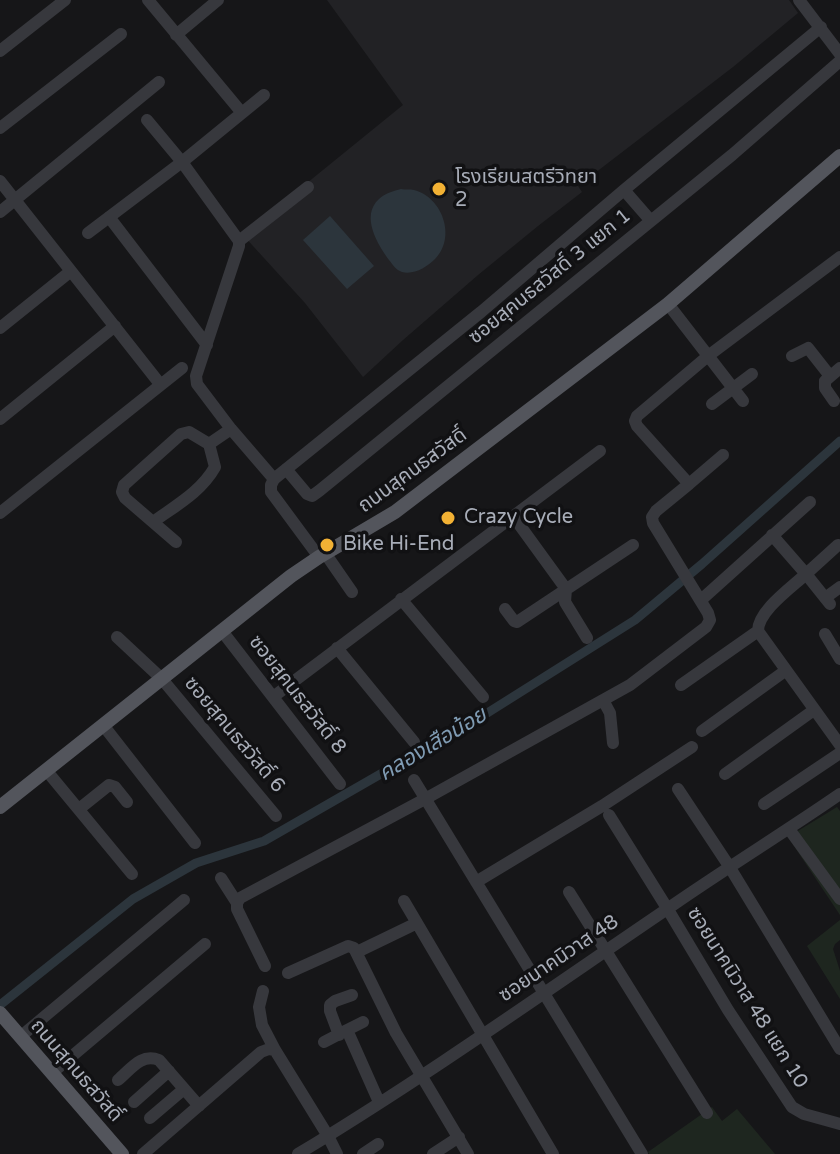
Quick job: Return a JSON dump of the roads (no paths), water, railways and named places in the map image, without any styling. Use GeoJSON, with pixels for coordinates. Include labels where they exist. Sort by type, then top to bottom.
{"type":"FeatureCollection","features":[{"type":"Feature","properties":{"kind":"main road","name":"ถนนสุคนธสวัสดิ์"},"geometry":{"type":"LineString","coordinates":[[0,807],[291,576],[395,512],[668,304],[840,156]]}},
{"type":"Feature","properties":{"kind":"main road","name":"ถนนสุคนธสวัสดิ์"},"geometry":{"type":"LineString","coordinates":[[0,1013],[121,1154]]}},
{"type":"Feature","properties":{"kind":"street"},"geometry":{"type":"LineString","coordinates":[[0,51],[65,0]]}},
{"type":"Feature","properties":{"kind":"street"},"geometry":{"type":"LineString","coordinates":[[148,0],[242,113]]}},
{"type":"Feature","properties":{"kind":"street"},"geometry":{"type":"LineString","coordinates":[[176,35],[218,0]]}},
{"type":"Feature","properties":{"kind":"street"},"geometry":{"type":"LineString","coordinates":[[799,0],[840,54]]}},
{"type":"Feature","properties":{"kind":"street"},"geometry":{"type":"LineString","coordinates":[[352,592],[271,492],[274,479],[481,312],[821,27]]}},
{"type":"Feature","properties":{"kind":"street"},"geometry":{"type":"LineString","coordinates":[[0,128],[121,34]]}},
{"type":"Feature","properties":{"kind":"street","name":"ซอยสุคนธสวัสดิ์ 3 แยก 1"},"geometry":{"type":"LineString","coordinates":[[286,469],[307,494],[312,496],[319,491],[732,155],[840,61]]}},
{"type":"Feature","properties":{"kind":"street"},"geometry":{"type":"LineString","coordinates":[[0,212],[159,82]]}},
{"type":"Feature","properties":{"kind":"street"},"geometry":{"type":"LineString","coordinates":[[88,233],[264,95]]}},
{"type":"Feature","properties":{"kind":"street"},"geometry":{"type":"LineString","coordinates":[[147,120],[182,162],[239,241],[196,376],[197,384],[274,479]]}},
{"type":"Feature","properties":{"kind":"street"},"geometry":{"type":"LineString","coordinates":[[0,181],[160,384]]}},
{"type":"Feature","properties":{"kind":"street"},"geometry":{"type":"LineString","coordinates":[[239,241],[308,187]]}},
{"type":"Feature","properties":{"kind":"street"},"geometry":{"type":"LineString","coordinates":[[624,190],[651,221]]}},
{"type":"Feature","properties":{"kind":"street"},"geometry":{"type":"LineString","coordinates":[[109,217],[207,345]]}},
{"type":"Feature","properties":{"kind":"street"},"geometry":{"type":"LineString","coordinates":[[689,484],[637,426],[637,416],[708,356],[840,257]]}},
{"type":"Feature","properties":{"kind":"street"},"geometry":{"type":"LineString","coordinates":[[0,328],[71,271]]}},
{"type":"Feature","properties":{"kind":"street"},"geometry":{"type":"LineString","coordinates":[[668,304],[743,401]]}},
{"type":"Feature","properties":{"kind":"street"},"geometry":{"type":"LineString","coordinates":[[0,419],[115,326]]}},
{"type":"Feature","properties":{"kind":"street"},"geometry":{"type":"LineString","coordinates":[[792,356],[808,348],[835,372],[825,381],[825,388],[834,401]]}},
{"type":"Feature","properties":{"kind":"street"},"geometry":{"type":"LineString","coordinates":[[0,513],[182,368]]}},
{"type":"Feature","properties":{"kind":"street"},"geometry":{"type":"LineString","coordinates":[[712,404],[752,374]]}},
{"type":"Feature","properties":{"kind":"street"},"geometry":{"type":"LineString","coordinates":[[209,444],[231,429]]}},
{"type":"Feature","properties":{"kind":"street"},"geometry":{"type":"LineString","coordinates":[[153,522],[201,487],[215,467],[209,444],[189,432],[181,434],[124,485],[122,492],[125,498],[176,542]]}},
{"type":"Feature","properties":{"kind":"street"},"geometry":{"type":"LineString","coordinates":[[273,697],[600,451]]}},
{"type":"Feature","properties":{"kind":"street"},"geometry":{"type":"LineString","coordinates":[[265,966],[237,909],[240,898],[630,685],[706,627],[710,620],[701,600],[652,517],[723,455]]}},
{"type":"Feature","properties":{"kind":"street"},"geometry":{"type":"LineString","coordinates":[[701,600],[810,502]]}},
{"type":"Feature","properties":{"kind":"street"},"geometry":{"type":"LineString","coordinates":[[513,516],[566,589],[565,602],[587,638]]}},
{"type":"Feature","properties":{"kind":"street"},"geometry":{"type":"LineString","coordinates":[[772,535],[828,601],[840,587]]}},
{"type":"Feature","properties":{"kind":"street"},"geometry":{"type":"LineString","coordinates":[[505,609],[517,622],[633,545]]}},
{"type":"Feature","properties":{"kind":"street"},"geometry":{"type":"LineString","coordinates":[[838,545],[765,612],[758,621],[758,631],[840,745]]}},
{"type":"Feature","properties":{"kind":"street"},"geometry":{"type":"LineString","coordinates":[[401,599],[483,697]]}},
{"type":"Feature","properties":{"kind":"street","name":"ซอยสุคนธสวัสดิ์ 8"},"geometry":{"type":"LineString","coordinates":[[222,631],[340,784]]}},
{"type":"Feature","properties":{"kind":"street"},"geometry":{"type":"LineString","coordinates":[[681,685],[758,631]]}},
{"type":"Feature","properties":{"kind":"street"},"geometry":{"type":"LineString","coordinates":[[825,634],[840,659]]}},
{"type":"Feature","properties":{"kind":"street","name":"ซอยสุคนธสวัสดิ์ 6"},"geometry":{"type":"LineString","coordinates":[[117,637],[162,679],[276,816]]}},
{"type":"Feature","properties":{"kind":"street"},"geometry":{"type":"LineString","coordinates":[[337,648],[414,742]]}},
{"type":"Feature","properties":{"kind":"street"},"geometry":{"type":"LineString","coordinates":[[702,731],[785,671]]}},
{"type":"Feature","properties":{"kind":"street"},"geometry":{"type":"LineString","coordinates":[[603,700],[610,713],[613,743]]}},
{"type":"Feature","properties":{"kind":"street"},"geometry":{"type":"LineString","coordinates":[[725,774],[814,710]]}},
{"type":"Feature","properties":{"kind":"street"},"geometry":{"type":"LineString","coordinates":[[103,725],[195,843]]}},
{"type":"Feature","properties":{"kind":"street"},"geometry":{"type":"LineString","coordinates":[[476,882],[692,747]]}},
{"type":"Feature","properties":{"kind":"street"},"geometry":{"type":"LineString","coordinates":[[764,804],[840,753]]}},
{"type":"Feature","properties":{"kind":"street"},"geometry":{"type":"LineString","coordinates":[[46,770],[132,874]]}},
{"type":"Feature","properties":{"kind":"street"},"geometry":{"type":"LineString","coordinates":[[414,780],[642,1154]]}},
{"type":"Feature","properties":{"kind":"street"},"geometry":{"type":"LineString","coordinates":[[79,809],[109,785],[115,787],[127,802]]}},
{"type":"Feature","properties":{"kind":"street"},"geometry":{"type":"LineString","coordinates":[[678,789],[729,866],[840,1049]]}},
{"type":"Feature","properties":{"kind":"street","name":"ซอยนาคนิวาส 48"},"geometry":{"type":"LineString","coordinates":[[298,1154],[483,1035],[729,866],[840,794]]}},
{"type":"Feature","properties":{"kind":"street","name":"ซอยนาคนิวาส 48 แยก 10"},"geometry":{"type":"LineString","coordinates":[[609,815],[728,1010],[792,1107],[804,1114],[840,1124]]}},
{"type":"Feature","properties":{"kind":"street"},"geometry":{"type":"LineString","coordinates":[[789,829],[840,899]]}},
{"type":"Feature","properties":{"kind":"street"},"geometry":{"type":"LineString","coordinates":[[221,878],[237,903]]}},
{"type":"Feature","properties":{"kind":"street"},"geometry":{"type":"LineString","coordinates":[[569,892],[707,1113]]}},
{"type":"Feature","properties":{"kind":"street"},"geometry":{"type":"LineString","coordinates":[[20,1037],[184,900]]}},
{"type":"Feature","properties":{"kind":"street"},"geometry":{"type":"LineString","coordinates":[[404,901],[553,1154]]}},
{"type":"Feature","properties":{"kind":"street"},"geometry":{"type":"LineString","coordinates":[[357,952],[417,923]]}},
{"type":"Feature","properties":{"kind":"street"},"geometry":{"type":"LineString","coordinates":[[52,1073],[205,944]]}},
{"type":"Feature","properties":{"kind":"street"},"geometry":{"type":"LineString","coordinates":[[288,973],[348,946],[354,948],[396,1033],[468,1154]]}},
{"type":"Feature","properties":{"kind":"street"},"geometry":{"type":"LineString","coordinates":[[263,991],[259,1007],[262,1025],[337,1154]]}},
{"type":"Feature","properties":{"kind":"street"},"geometry":{"type":"LineString","coordinates":[[352,995],[335,1001],[330,1005],[330,1011],[379,1102]]}},
{"type":"Feature","properties":{"kind":"street"},"geometry":{"type":"LineString","coordinates":[[324,1042],[363,1022]]}},
{"type":"Feature","properties":{"kind":"street"},"geometry":{"type":"LineString","coordinates":[[143,1154],[261,1052],[275,1050]]}},
{"type":"Feature","properties":{"kind":"street"},"geometry":{"type":"LineString","coordinates":[[118,1080],[140,1060],[151,1057],[159,1060],[199,1106]]}},
{"type":"Feature","properties":{"kind":"street"},"geometry":{"type":"LineString","coordinates":[[134,1102],[169,1071]]}},
{"type":"Feature","properties":{"kind":"street"},"geometry":{"type":"LineString","coordinates":[[150,1118],[184,1089]]}},
{"type":"Feature","properties":{"kind":"street"},"geometry":{"type":"LineString","coordinates":[[433,1154],[459,1137]]}},
{"type":"Feature","properties":{"kind":"street"},"geometry":{"type":"LineString","coordinates":[[363,1154],[378,1144]]}},
{"type":"Feature","properties":{"kind":"waterway","name":"คลองเสือน้อย"},"geometry":{"type":"LineString","coordinates":[[0,1005],[133,899],[196,863],[264,841],[398,764],[419,756],[635,620],[840,441]]}},
{"type":"Feature","properties":{"kind":"place","name":"โรงเรียนสตรีวิทยา 2"},"geometry":{"type":"Point","coordinates":[439,189]}},
{"type":"Feature","properties":{"kind":"place","name":"Crazy Cycle"},"geometry":{"type":"Point","coordinates":[448,518]}},
{"type":"Feature","properties":{"kind":"place","name":"Bike Hi-End"},"geometry":{"type":"Point","coordinates":[327,545]}}]}
